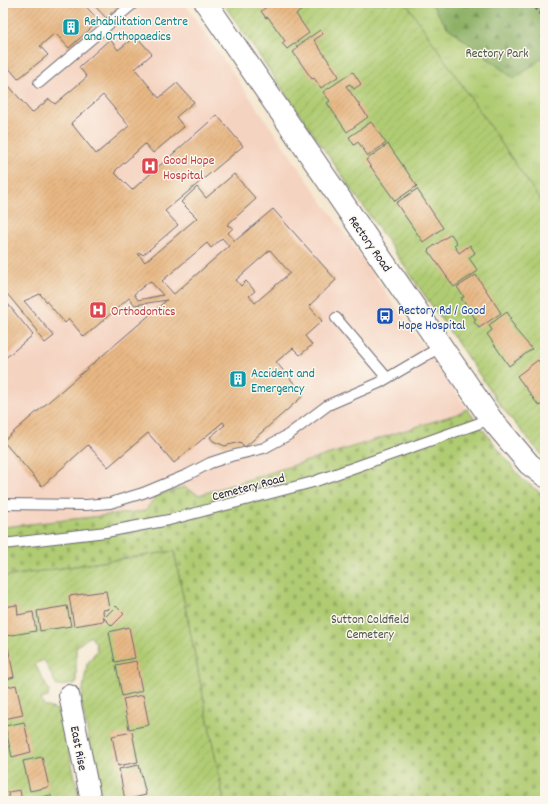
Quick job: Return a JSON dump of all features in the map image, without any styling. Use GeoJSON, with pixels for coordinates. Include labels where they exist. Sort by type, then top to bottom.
{"type":"FeatureCollection","features":[{"type":"Feature","properties":{"kind":"street","name":"Rectory Road"},"geometry":{"type":"LineString","coordinates":[[206,3],[491,419],[529,464],[545,476]]}},
{"type":"Feature","properties":{"kind":"street","name":"East Rise"},"geometry":{"type":"LineString","coordinates":[[69,695],[91,801]]}},
{"type":"Feature","properties":{"kind":"lane"},"geometry":{"type":"LineString","coordinates":[[40,83],[134,3]]}},
{"type":"Feature","properties":{"kind":"lane"},"geometry":{"type":"LineString","coordinates":[[336,318],[387,378]]}},
{"type":"Feature","properties":{"kind":"lane"},"geometry":{"type":"LineString","coordinates":[[3,504],[86,505],[110,503],[143,493],[189,474],[210,463],[230,456],[264,448],[288,435],[328,405],[387,378],[442,346]]}},
{"type":"Feature","properties":{"kind":"lane","name":"Cemetery Road"},"geometry":{"type":"LineString","coordinates":[[3,544],[99,533],[169,520],[313,482],[491,419]]}},
{"type":"Feature","properties":{"kind":"path"},"geometry":{"type":"LineString","coordinates":[[532,3],[545,21]]}},
{"type":"Feature","properties":{"kind":"shaded area","name":"Good Hope Hospital"},"geometry":{"type":"Polygon","coordinates":[[[3,3],[184,3],[467,409],[457,414],[199,495],[184,487],[156,496],[146,511],[3,527],[3,3]]]}},
{"type":"Feature","properties":{"kind":"green space"},"geometry":{"type":"Polygon","coordinates":[[[223,3],[406,3],[545,207],[545,459],[503,409],[223,3]]]}},
{"type":"Feature","properties":{"kind":"green space","name":"Rectory Park"},"geometry":{"type":"Polygon","coordinates":[[[406,3],[545,3],[545,207],[406,3]]]}},
{"type":"Feature","properties":{"kind":"green space"},"geometry":{"type":"Polygon","coordinates":[[[431,3],[545,3],[545,56],[514,79],[446,26],[431,3]]]}},
{"type":"Feature","properties":{"kind":"green space","name":"Sutton Coldfield Cemetery"},"geometry":{"type":"Polygon","coordinates":[[[467,409],[522,479],[545,496],[545,801],[224,801],[174,551],[3,577],[3,527],[145,511],[156,496],[184,487],[199,495],[457,414],[467,409]]]}},
{"type":"Feature","properties":{"kind":"green space"},"geometry":{"type":"Polygon","coordinates":[[[174,551],[224,801],[102,801],[81,702],[87,664],[97,650],[95,642],[90,636],[76,647],[76,684],[57,686],[44,660],[35,664],[49,691],[48,697],[41,699],[44,706],[58,710],[62,718],[80,801],[3,801],[3,577],[174,551]]]}},
{"type":"Feature","properties":{"kind":"building"},"geometry":{"type":"Polygon","coordinates":[[[3,3],[83,3],[99,21],[69,48],[55,33],[40,46],[48,55],[18,79],[3,61],[3,3]]]}},
{"type":"Feature","properties":{"kind":"building","name":"Rehabilitation Centre and Orthopaedics"},"geometry":{"type":"Polygon","coordinates":[[[92,3],[122,3],[106,18],[92,3]]]}},
{"type":"Feature","properties":{"kind":"building"},"geometry":{"type":"Polygon","coordinates":[[[259,3],[268,3],[262,7],[259,3]]]}},
{"type":"Feature","properties":{"kind":"building"},"geometry":{"type":"Polygon","coordinates":[[[272,3],[297,3],[302,10],[296,14],[309,33],[287,49],[282,43],[285,41],[268,17],[266,18],[261,11],[272,3]]]}},
{"type":"Feature","properties":{"kind":"building"},"geometry":{"type":"Polygon","coordinates":[[[320,30],[323,34],[314,40],[339,76],[321,88],[314,78],[312,79],[293,52],[298,48],[296,47],[320,30]]]}},
{"type":"Feature","properties":{"kind":"building"},"geometry":{"type":"Polygon","coordinates":[[[136,36],[152,54],[135,69],[159,98],[177,83],[194,102],[176,117],[184,127],[153,153],[145,144],[116,170],[115,173],[132,190],[217,115],[243,146],[165,211],[178,225],[143,255],[141,253],[138,254],[145,262],[197,218],[181,202],[197,187],[206,198],[234,174],[256,199],[227,225],[233,228],[228,233],[235,241],[273,209],[336,280],[309,306],[322,321],[305,336],[312,345],[300,355],[293,348],[276,362],[304,395],[245,447],[240,442],[225,446],[213,441],[210,437],[225,425],[223,422],[174,463],[148,433],[108,467],[88,445],[42,486],[3,441],[167,300],[135,305],[129,298],[84,337],[69,319],[65,323],[40,294],[24,301],[54,336],[45,343],[36,332],[38,331],[3,289],[3,79],[32,113],[49,99],[55,104],[87,77],[79,67],[110,39],[118,50],[136,36]],[[103,95],[71,123],[96,154],[129,126],[103,95]],[[222,238],[211,248],[207,243],[162,281],[174,294],[229,246],[222,238]],[[270,250],[236,280],[241,286],[246,281],[255,291],[249,296],[255,303],[290,273],[270,250]],[[150,281],[134,294],[138,300],[163,295],[150,281]]]}},
{"type":"Feature","properties":{"kind":"building"},"geometry":{"type":"Polygon","coordinates":[[[353,72],[361,84],[354,89],[350,84],[346,86],[368,117],[347,132],[327,103],[330,101],[323,92],[353,72]]]}},
{"type":"Feature","properties":{"kind":"building"},"geometry":{"type":"Polygon","coordinates":[[[371,122],[386,143],[368,156],[358,142],[354,145],[349,137],[371,122]]]}},
{"type":"Feature","properties":{"kind":"building"},"geometry":{"type":"Polygon","coordinates":[[[388,144],[417,186],[395,201],[366,160],[388,144]]]}},
{"type":"Feature","properties":{"kind":"building"},"geometry":{"type":"Polygon","coordinates":[[[417,189],[443,228],[423,242],[396,203],[417,189]]]}},
{"type":"Feature","properties":{"kind":"building"},"geometry":{"type":"Polygon","coordinates":[[[451,234],[457,243],[454,245],[459,253],[470,245],[475,253],[469,258],[478,271],[454,287],[428,250],[451,234]]]}},
{"type":"Feature","properties":{"kind":"building"},"geometry":{"type":"Polygon","coordinates":[[[476,275],[501,313],[479,328],[474,322],[476,320],[461,298],[464,297],[457,287],[476,275]]]}},
{"type":"Feature","properties":{"kind":"building"},"geometry":{"type":"Polygon","coordinates":[[[3,298],[33,335],[3,360],[3,298]]]}},
{"type":"Feature","properties":{"kind":"building"},"geometry":{"type":"Polygon","coordinates":[[[507,312],[511,318],[509,319],[515,327],[514,328],[532,349],[509,366],[487,334],[492,330],[489,325],[507,312]]]}},
{"type":"Feature","properties":{"kind":"building"},"geometry":{"type":"Polygon","coordinates":[[[538,360],[545,370],[545,402],[539,406],[517,376],[538,360]]]}},
{"type":"Feature","properties":{"kind":"building"},"geometry":{"type":"Polygon","coordinates":[[[106,591],[109,609],[103,610],[104,621],[74,626],[69,596],[106,591]]]}},
{"type":"Feature","properties":{"kind":"building"},"geometry":{"type":"Polygon","coordinates":[[[17,605],[18,615],[33,612],[36,631],[6,636],[3,623],[3,607],[17,605]]]}},
{"type":"Feature","properties":{"kind":"building"},"geometry":{"type":"Polygon","coordinates":[[[67,606],[71,626],[40,631],[37,611],[67,606]]]}},
{"type":"Feature","properties":{"kind":"building"},"geometry":{"type":"Polygon","coordinates":[[[116,606],[124,614],[112,626],[104,618],[116,606]]]}},
{"type":"Feature","properties":{"kind":"building"},"geometry":{"type":"Polygon","coordinates":[[[129,627],[135,658],[115,662],[109,632],[129,627]]]}},
{"type":"Feature","properties":{"kind":"building"},"geometry":{"type":"Polygon","coordinates":[[[8,647],[14,677],[3,680],[3,648],[8,647]]]}},
{"type":"Feature","properties":{"kind":"building"},"geometry":{"type":"Polygon","coordinates":[[[136,661],[142,691],[122,696],[116,665],[136,661]]]}},
{"type":"Feature","properties":{"kind":"building"},"geometry":{"type":"Polygon","coordinates":[[[16,685],[23,715],[4,719],[3,688],[16,685]]]}},
{"type":"Feature","properties":{"kind":"building"},"geometry":{"type":"Polygon","coordinates":[[[143,695],[149,725],[129,729],[123,699],[143,695]]]}},
{"type":"Feature","properties":{"kind":"building"},"geometry":{"type":"Polygon","coordinates":[[[24,722],[31,752],[12,757],[5,726],[24,722]]]}},
{"type":"Feature","properties":{"kind":"building"},"geometry":{"type":"Polygon","coordinates":[[[132,732],[138,762],[118,766],[112,736],[132,732]]]}},
{"type":"Feature","properties":{"kind":"building"},"geometry":{"type":"Polygon","coordinates":[[[3,757],[6,770],[3,770],[3,757]]]}},
{"type":"Feature","properties":{"kind":"building"},"geometry":{"type":"Polygon","coordinates":[[[42,757],[49,787],[30,791],[23,761],[42,757]]]}},
{"type":"Feature","properties":{"kind":"building"},"geometry":{"type":"Polygon","coordinates":[[[139,765],[146,795],[125,800],[119,769],[139,765]]]}},
{"type":"Feature","properties":{"kind":"building"},"geometry":{"type":"Polygon","coordinates":[[[20,790],[22,801],[10,801],[8,792],[20,790]]]}},
{"type":"Feature","properties":{"kind":"building"},"geometry":{"type":"Polygon","coordinates":[[[51,795],[52,801],[32,801],[32,799],[51,795]]]}},
{"type":"Feature","properties":{"kind":"place","name":"Rehabilitation Centre and Orthopaedics"},"geometry":{"type":"Point","coordinates":[71,27]}},
{"type":"Feature","properties":{"kind":"place","name":"Good Hope Hospital"},"geometry":{"type":"Point","coordinates":[150,166]}},
{"type":"Feature","properties":{"kind":"place","name":"Orthodontics"},"geometry":{"type":"Point","coordinates":[98,310]}},
{"type":"Feature","properties":{"kind":"place","name":"Rectory Rd / Good Hope Hospital"},"geometry":{"type":"Point","coordinates":[385,316]}},
{"type":"Feature","properties":{"kind":"place","name":"Accident and Emergency"},"geometry":{"type":"Point","coordinates":[238,379]}}]}
